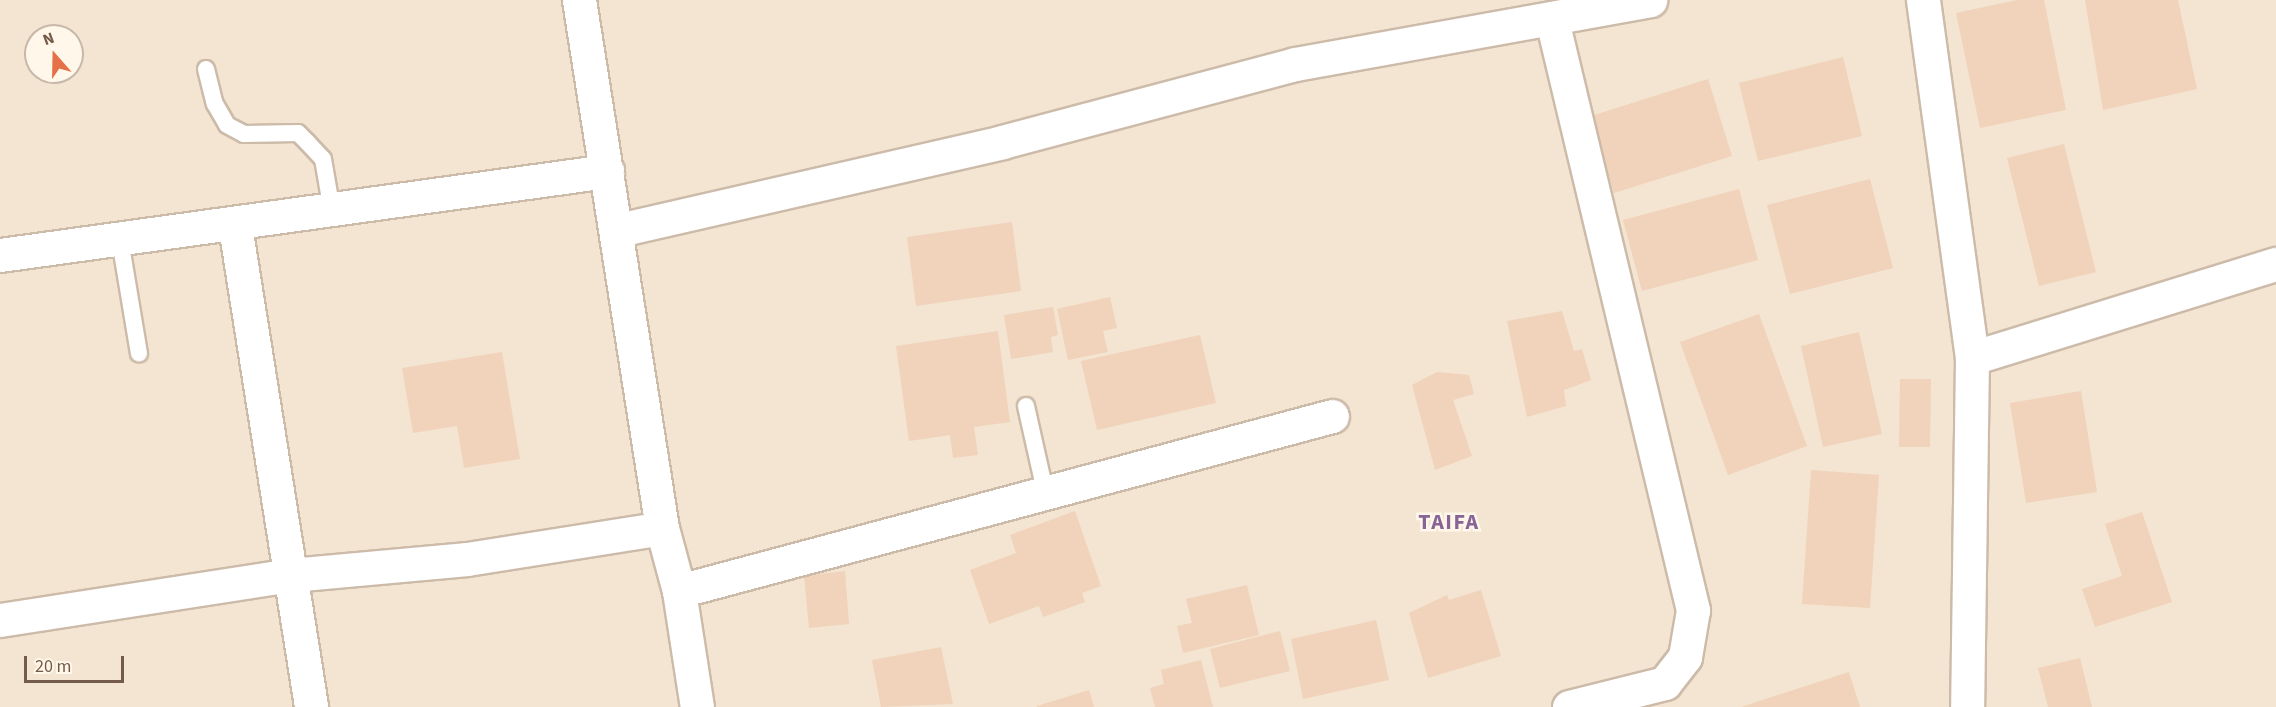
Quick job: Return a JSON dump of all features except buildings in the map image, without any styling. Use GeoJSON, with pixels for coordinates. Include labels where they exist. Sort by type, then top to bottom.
{"type":"FeatureCollection","features":[{"type":"Feature","properties":{"kind":"street"},"geometry":{"type":"LineString","coordinates":[[579,0],[619,230],[662,528],[679,591],[697,707]]}},
{"type":"Feature","properties":{"kind":"street"},"geometry":{"type":"LineString","coordinates":[[619,230],[1002,142],[1295,64],[1552,20],[1650,0]]}},
{"type":"Feature","properties":{"kind":"street"},"geometry":{"type":"LineString","coordinates":[[1923,0],[1972,358],[1967,707]]}},
{"type":"Feature","properties":{"kind":"street"},"geometry":{"type":"LineString","coordinates":[[1552,20],[1693,610],[1686,657],[1665,683],[1569,707]]}},
{"type":"Feature","properties":{"kind":"street"},"geometry":{"type":"LineString","coordinates":[[0,255],[235,226],[607,171]]}},
{"type":"Feature","properties":{"kind":"street"},"geometry":{"type":"LineString","coordinates":[[235,226],[311,707]]}},
{"type":"Feature","properties":{"kind":"street"},"geometry":{"type":"LineString","coordinates":[[1972,358],[2276,264]]}},
{"type":"Feature","properties":{"kind":"street"},"geometry":{"type":"LineString","coordinates":[[679,591],[1045,491],[1332,416]]}},
{"type":"Feature","properties":{"kind":"street"},"geometry":{"type":"LineString","coordinates":[[0,620],[291,575],[467,559],[662,528]]}},
{"type":"Feature","properties":{"kind":"lane"},"geometry":{"type":"LineString","coordinates":[[206,69],[215,104],[227,125],[244,134],[298,134],[308,142],[323,159],[332,211]]}},
{"type":"Feature","properties":{"kind":"lane"},"geometry":{"type":"LineString","coordinates":[[120,240],[139,353]]}},
{"type":"Feature","properties":{"kind":"lane"},"geometry":{"type":"LineString","coordinates":[[1026,406],[1045,491]]}},
{"type":"Feature","properties":{"kind":"shaded area"},"geometry":{"type":"Polygon","coordinates":[[[0,0],[2276,0],[2276,707],[0,707],[0,0]]]}},
{"type":"Feature","properties":{"kind":"district","name":"TAIFA"},"geometry":{"type":"Point","coordinates":[1449,523]}}]}
